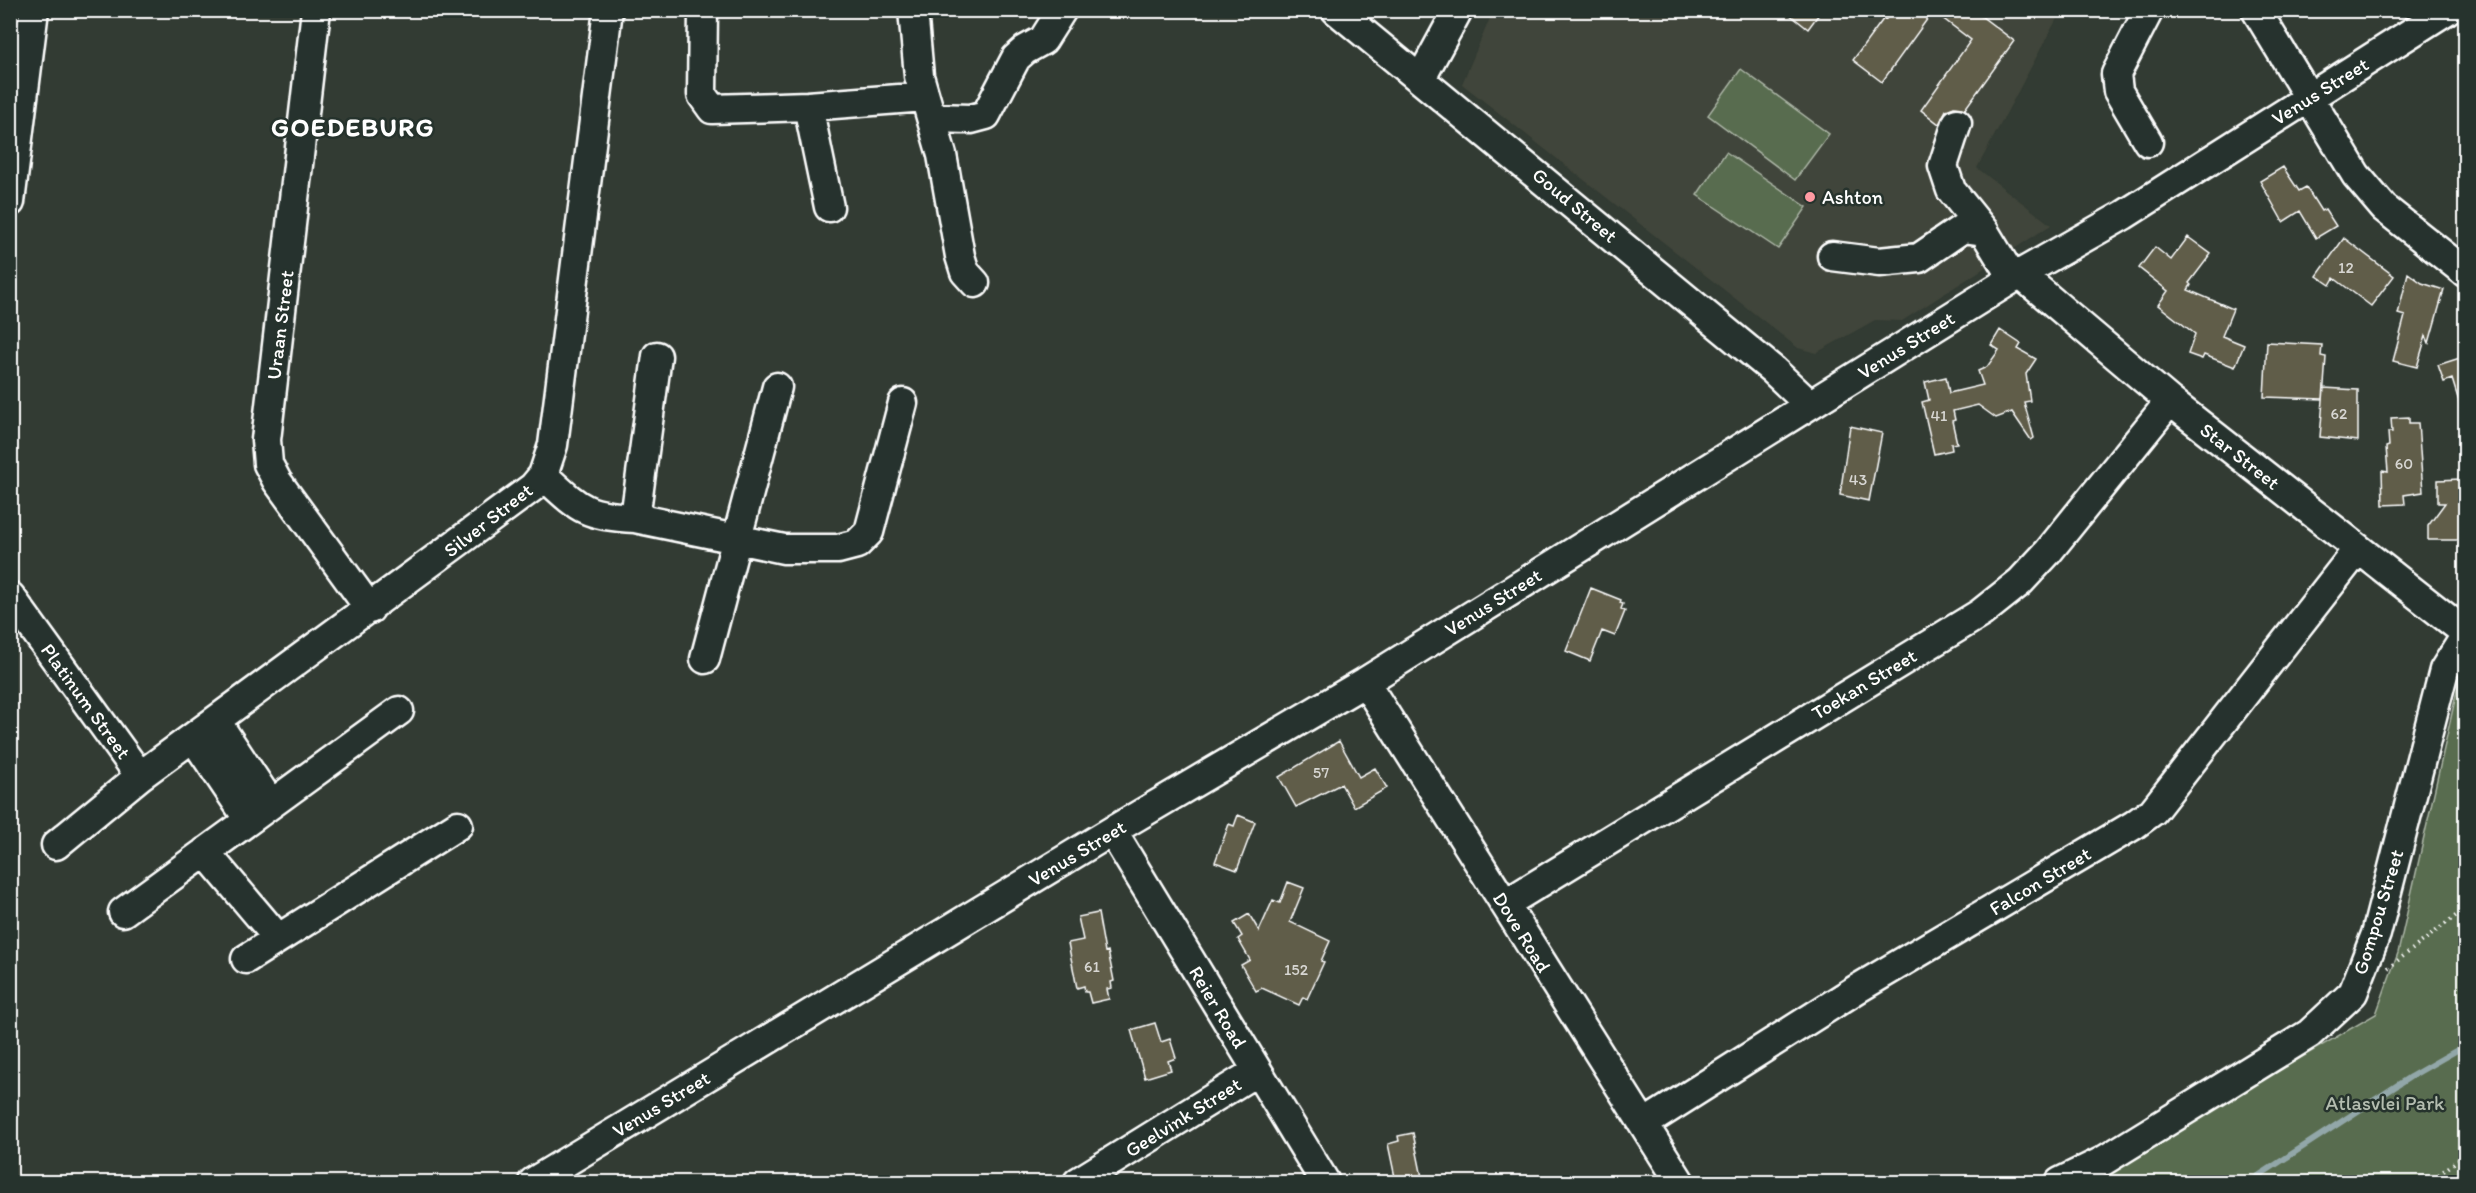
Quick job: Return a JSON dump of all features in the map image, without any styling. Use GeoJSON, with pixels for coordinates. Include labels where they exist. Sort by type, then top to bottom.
{"type":"FeatureCollection","features":[{"type":"Feature","properties":{"kind":"street"},"geometry":{"type":"LineString","coordinates":[[10,202],[33,10]]}},
{"type":"Feature","properties":{"kind":"street","name":"Uraan Street"},"geometry":{"type":"LineString","coordinates":[[316,10],[266,440],[268,464],[277,481],[370,609]]}},
{"type":"Feature","properties":{"kind":"street","name":"Silver Street"},"geometry":{"type":"LineString","coordinates":[[56,845],[140,776],[533,488],[543,475],[553,445],[608,10]]}},
{"type":"Feature","properties":{"kind":"street"},"geometry":{"type":"LineString","coordinates":[[703,10],[702,95],[712,110],[808,106],[929,107],[971,119],[986,115],[1016,58],[1043,40],[1062,10]]}},
{"type":"Feature","properties":{"kind":"street"},"geometry":{"type":"LineString","coordinates":[[913,10],[919,76],[942,155],[960,256],[965,272],[975,283]]}},
{"type":"Feature","properties":{"kind":"street","name":"Goud Street"},"geometry":{"type":"LineString","coordinates":[[1336,10],[1773,370],[1810,405]]}},
{"type":"Feature","properties":{"kind":"street"},"geometry":{"type":"LineString","coordinates":[[1421,78],[1458,10]]}},
{"type":"Feature","properties":{"kind":"street"},"geometry":{"type":"LineString","coordinates":[[2148,142],[2118,91],[2116,74],[2149,10]]}},
{"type":"Feature","properties":{"kind":"street"},"geometry":{"type":"LineString","coordinates":[[2256,10],[2356,175],[2384,208],[2466,273]]}},
{"type":"Feature","properties":{"kind":"street","name":"Venus Street"},"geometry":{"type":"LineString","coordinates":[[533,1182],[1112,831],[1365,682],[2016,277],[2124,215],[2447,10]]}},
{"type":"Feature","properties":{"kind":"street"},"geometry":{"type":"LineString","coordinates":[[808,106],[829,207]]}},
{"type":"Feature","properties":{"kind":"street","name":"Star Street"},"geometry":{"type":"LineString","coordinates":[[1958,123],[1943,165],[1951,190],[1984,231],[2016,277],[2466,634]]}},
{"type":"Feature","properties":{"kind":"street"},"geometry":{"type":"LineString","coordinates":[[1832,256],[1879,262],[1919,258],[1963,228],[1984,231]]}},
{"type":"Feature","properties":{"kind":"street"},"geometry":{"type":"LineString","coordinates":[[635,518],[657,356]]}},
{"type":"Feature","properties":{"kind":"street"},"geometry":{"type":"LineString","coordinates":[[705,659],[777,387]]}},
{"type":"Feature","properties":{"kind":"street","name":"Toekan Street"},"geometry":{"type":"LineString","coordinates":[[1505,904],[1981,613],[2020,582],[2048,552],[2170,401]]}},
{"type":"Feature","properties":{"kind":"street"},"geometry":{"type":"LineString","coordinates":[[543,475],[573,502],[590,513],[635,518],[784,549],[838,549],[857,544],[869,532],[903,403]]}},
{"type":"Feature","properties":{"kind":"street","name":"Falcon Street"},"geometry":{"type":"LineString","coordinates":[[1644,1124],[1857,989],[2127,830],[2153,811],[2358,549]]}},
{"type":"Feature","properties":{"kind":"street","name":"Platinum Street"},"geometry":{"type":"LineString","coordinates":[[10,596],[140,776]]}},
{"type":"Feature","properties":{"kind":"street","name":"Gompou Street"},"geometry":{"type":"LineString","coordinates":[[2060,1182],[2103,1161],[2309,1034],[2353,993],[2376,934],[2444,670],[2466,634]]}},
{"type":"Feature","properties":{"kind":"street","name":"Dove Road"},"geometry":{"type":"LineString","coordinates":[[1365,682],[1680,1182]]}},
{"type":"Feature","properties":{"kind":"street"},"geometry":{"type":"LineString","coordinates":[[123,912],[399,711]]}},
{"type":"Feature","properties":{"kind":"street"},"geometry":{"type":"LineString","coordinates":[[216,721],[260,812]]}},
{"type":"Feature","properties":{"kind":"street"},"geometry":{"type":"LineString","coordinates":[[193,737],[260,812]]}},
{"type":"Feature","properties":{"kind":"street"},"geometry":{"type":"LineString","coordinates":[[246,959],[458,825]]}},
{"type":"Feature","properties":{"kind":"street","name":"Reier Road"},"geometry":{"type":"LineString","coordinates":[[1112,831],[1325,1182]]}},
{"type":"Feature","properties":{"kind":"street"},"geometry":{"type":"LineString","coordinates":[[206,852],[277,938]]}},
{"type":"Feature","properties":{"kind":"street","name":"Geelvink Street"},"geometry":{"type":"LineString","coordinates":[[1078,1182],[1257,1071]]}},
{"type":"Feature","properties":{"kind":"path"},"geometry":{"type":"LineString","coordinates":[[2381,973],[2466,908]]}},
{"type":"Feature","properties":{"kind":"path"},"geometry":{"type":"LineString","coordinates":[[2429,1182],[2466,1154]]}},
{"type":"Feature","properties":{"kind":"shaded area","name":"Ashton"},"geometry":{"type":"Polygon","coordinates":[[[1493,11],[2061,11],[1977,168],[2051,225],[1902,321],[1875,320],[1816,353],[1798,348],[1462,84],[1493,11]]]}},
{"type":"Feature","properties":{"kind":"green space"},"geometry":{"type":"Polygon","coordinates":[[[1741,69],[1829,134],[1795,180],[1708,115],[1741,69]]]}},
{"type":"Feature","properties":{"kind":"green space"},"geometry":{"type":"Polygon","coordinates":[[[1726,152],[1807,207],[1778,249],[1697,195],[1726,152]]]}},
{"type":"Feature","properties":{"kind":"green space","name":"Atlasvlei Park"},"geometry":{"type":"Polygon","coordinates":[[[2463,664],[2465,665],[2465,1179],[2460,1182],[2087,1182],[2376,1014],[2398,953],[2463,664]]]}},
{"type":"Feature","properties":{"kind":"building"},"geometry":{"type":"Polygon","coordinates":[[[1784,10],[1822,10],[1808,29],[1784,10]]]}},
{"type":"Feature","properties":{"kind":"building"},"geometry":{"type":"Polygon","coordinates":[[[1893,10],[1973,10],[2014,41],[1965,109],[1954,107],[1946,110],[1939,124],[1921,110],[1971,40],[1933,11],[1882,82],[1853,60],[1884,18],[1886,19],[1893,10]]]}},
{"type":"Feature","properties":{"kind":"building"},"geometry":{"type":"Polygon","coordinates":[[[2283,167],[2299,191],[2306,187],[2321,211],[2325,209],[2336,226],[2316,238],[2300,211],[2283,222],[2260,181],[2283,167]]]}},
{"type":"Feature","properties":{"kind":"building"},"geometry":{"type":"Polygon","coordinates":[[[2188,237],[2211,254],[2189,283],[2191,285],[2188,290],[2233,309],[2222,336],[2244,345],[2235,367],[2204,355],[2202,359],[2188,354],[2195,334],[2158,305],[2168,291],[2139,268],[2155,247],[2171,260],[2188,237]]]}},
{"type":"Feature","properties":{"kind":"building"},"geometry":{"type":"Polygon","coordinates":[[[2344,238],[2394,276],[2371,306],[2334,278],[2330,285],[2317,276],[2344,238]]]}},
{"type":"Feature","properties":{"kind":"building"},"geometry":{"type":"Polygon","coordinates":[[[2408,273],[2422,283],[2444,290],[2429,343],[2426,336],[2417,367],[2393,361],[2405,316],[2398,314],[2408,273]]]}},
{"type":"Feature","properties":{"kind":"building"},"geometry":{"type":"Polygon","coordinates":[[[2000,330],[2021,344],[2018,349],[2036,359],[2026,374],[2030,401],[2024,402],[2034,438],[2031,440],[2012,412],[1996,418],[1978,405],[1953,411],[1955,420],[1952,421],[1957,443],[1951,444],[1952,450],[1934,454],[1922,402],[1929,400],[1925,382],[1946,377],[1949,393],[1983,385],[1978,371],[1987,367],[1999,350],[1991,345],[2000,330]]]}},
{"type":"Feature","properties":{"kind":"building"},"geometry":{"type":"Polygon","coordinates":[[[2267,342],[2322,345],[2321,356],[2326,357],[2323,399],[2264,397],[2267,342]]]}},
{"type":"Feature","properties":{"kind":"building"},"geometry":{"type":"Polygon","coordinates":[[[2466,356],[2466,410],[2462,411],[2452,379],[2444,382],[2438,365],[2466,356]]]}},
{"type":"Feature","properties":{"kind":"building"},"geometry":{"type":"Polygon","coordinates":[[[2324,388],[2358,390],[2358,441],[2320,437],[2324,388]]]}},
{"type":"Feature","properties":{"kind":"building"},"geometry":{"type":"Polygon","coordinates":[[[2409,417],[2409,423],[2418,423],[2423,492],[2404,495],[2405,504],[2383,505],[2382,471],[2388,472],[2386,447],[2389,446],[2388,432],[2392,432],[2391,418],[2409,417]]]}},
{"type":"Feature","properties":{"kind":"building"},"geometry":{"type":"Polygon","coordinates":[[[1850,426],[1882,433],[1869,501],[1840,495],[1850,426]]]}},
{"type":"Feature","properties":{"kind":"building"},"geometry":{"type":"Polygon","coordinates":[[[2466,473],[2466,540],[2428,540],[2428,526],[2445,503],[2438,503],[2438,480],[2461,479],[2466,473]]]}},
{"type":"Feature","properties":{"kind":"building"},"geometry":{"type":"Polygon","coordinates":[[[1591,588],[1621,600],[1620,603],[1623,604],[1621,609],[1625,611],[1615,636],[1602,631],[1590,661],[1566,651],[1591,588]]]}},
{"type":"Feature","properties":{"kind":"building"},"geometry":{"type":"Polygon","coordinates":[[[1339,741],[1359,777],[1375,768],[1387,788],[1354,807],[1341,784],[1296,807],[1279,777],[1339,741]]]}},
{"type":"Feature","properties":{"kind":"building"},"geometry":{"type":"Polygon","coordinates":[[[1238,815],[1255,822],[1237,870],[1215,862],[1229,824],[1234,826],[1238,815]]]}},
{"type":"Feature","properties":{"kind":"building"},"geometry":{"type":"Polygon","coordinates":[[[1288,882],[1304,888],[1290,922],[1330,941],[1321,961],[1324,962],[1307,999],[1303,997],[1299,1005],[1262,988],[1256,991],[1241,965],[1250,960],[1238,939],[1242,936],[1234,923],[1249,914],[1259,931],[1273,900],[1280,903],[1288,882]]]}},
{"type":"Feature","properties":{"kind":"building"},"geometry":{"type":"Polygon","coordinates":[[[1098,913],[1105,952],[1108,951],[1114,981],[1111,982],[1112,988],[1107,989],[1109,999],[1091,1003],[1084,986],[1077,988],[1068,943],[1083,940],[1078,917],[1098,913]]]}},
{"type":"Feature","properties":{"kind":"building"},"geometry":{"type":"Polygon","coordinates":[[[1155,1023],[1161,1042],[1170,1039],[1176,1058],[1168,1061],[1171,1070],[1145,1078],[1131,1030],[1155,1023]]]}},
{"type":"Feature","properties":{"kind":"building"},"geometry":{"type":"Polygon","coordinates":[[[1413,1133],[1423,1182],[1396,1182],[1388,1144],[1399,1141],[1398,1136],[1413,1133]]]}},
{"type":"Feature","properties":{"kind":"waterway"},"geometry":{"type":"LineString","coordinates":[[2249,1182],[2410,1077],[2466,1045]]}},
{"type":"Feature","properties":{"kind":"place","name":"Ashton"},"geometry":{"type":"Point","coordinates":[1810,197]}},
{"type":"Feature","properties":{"kind":"district","name":"GOEDEBURG"},"geometry":{"type":"Point","coordinates":[353,127]}}]}
